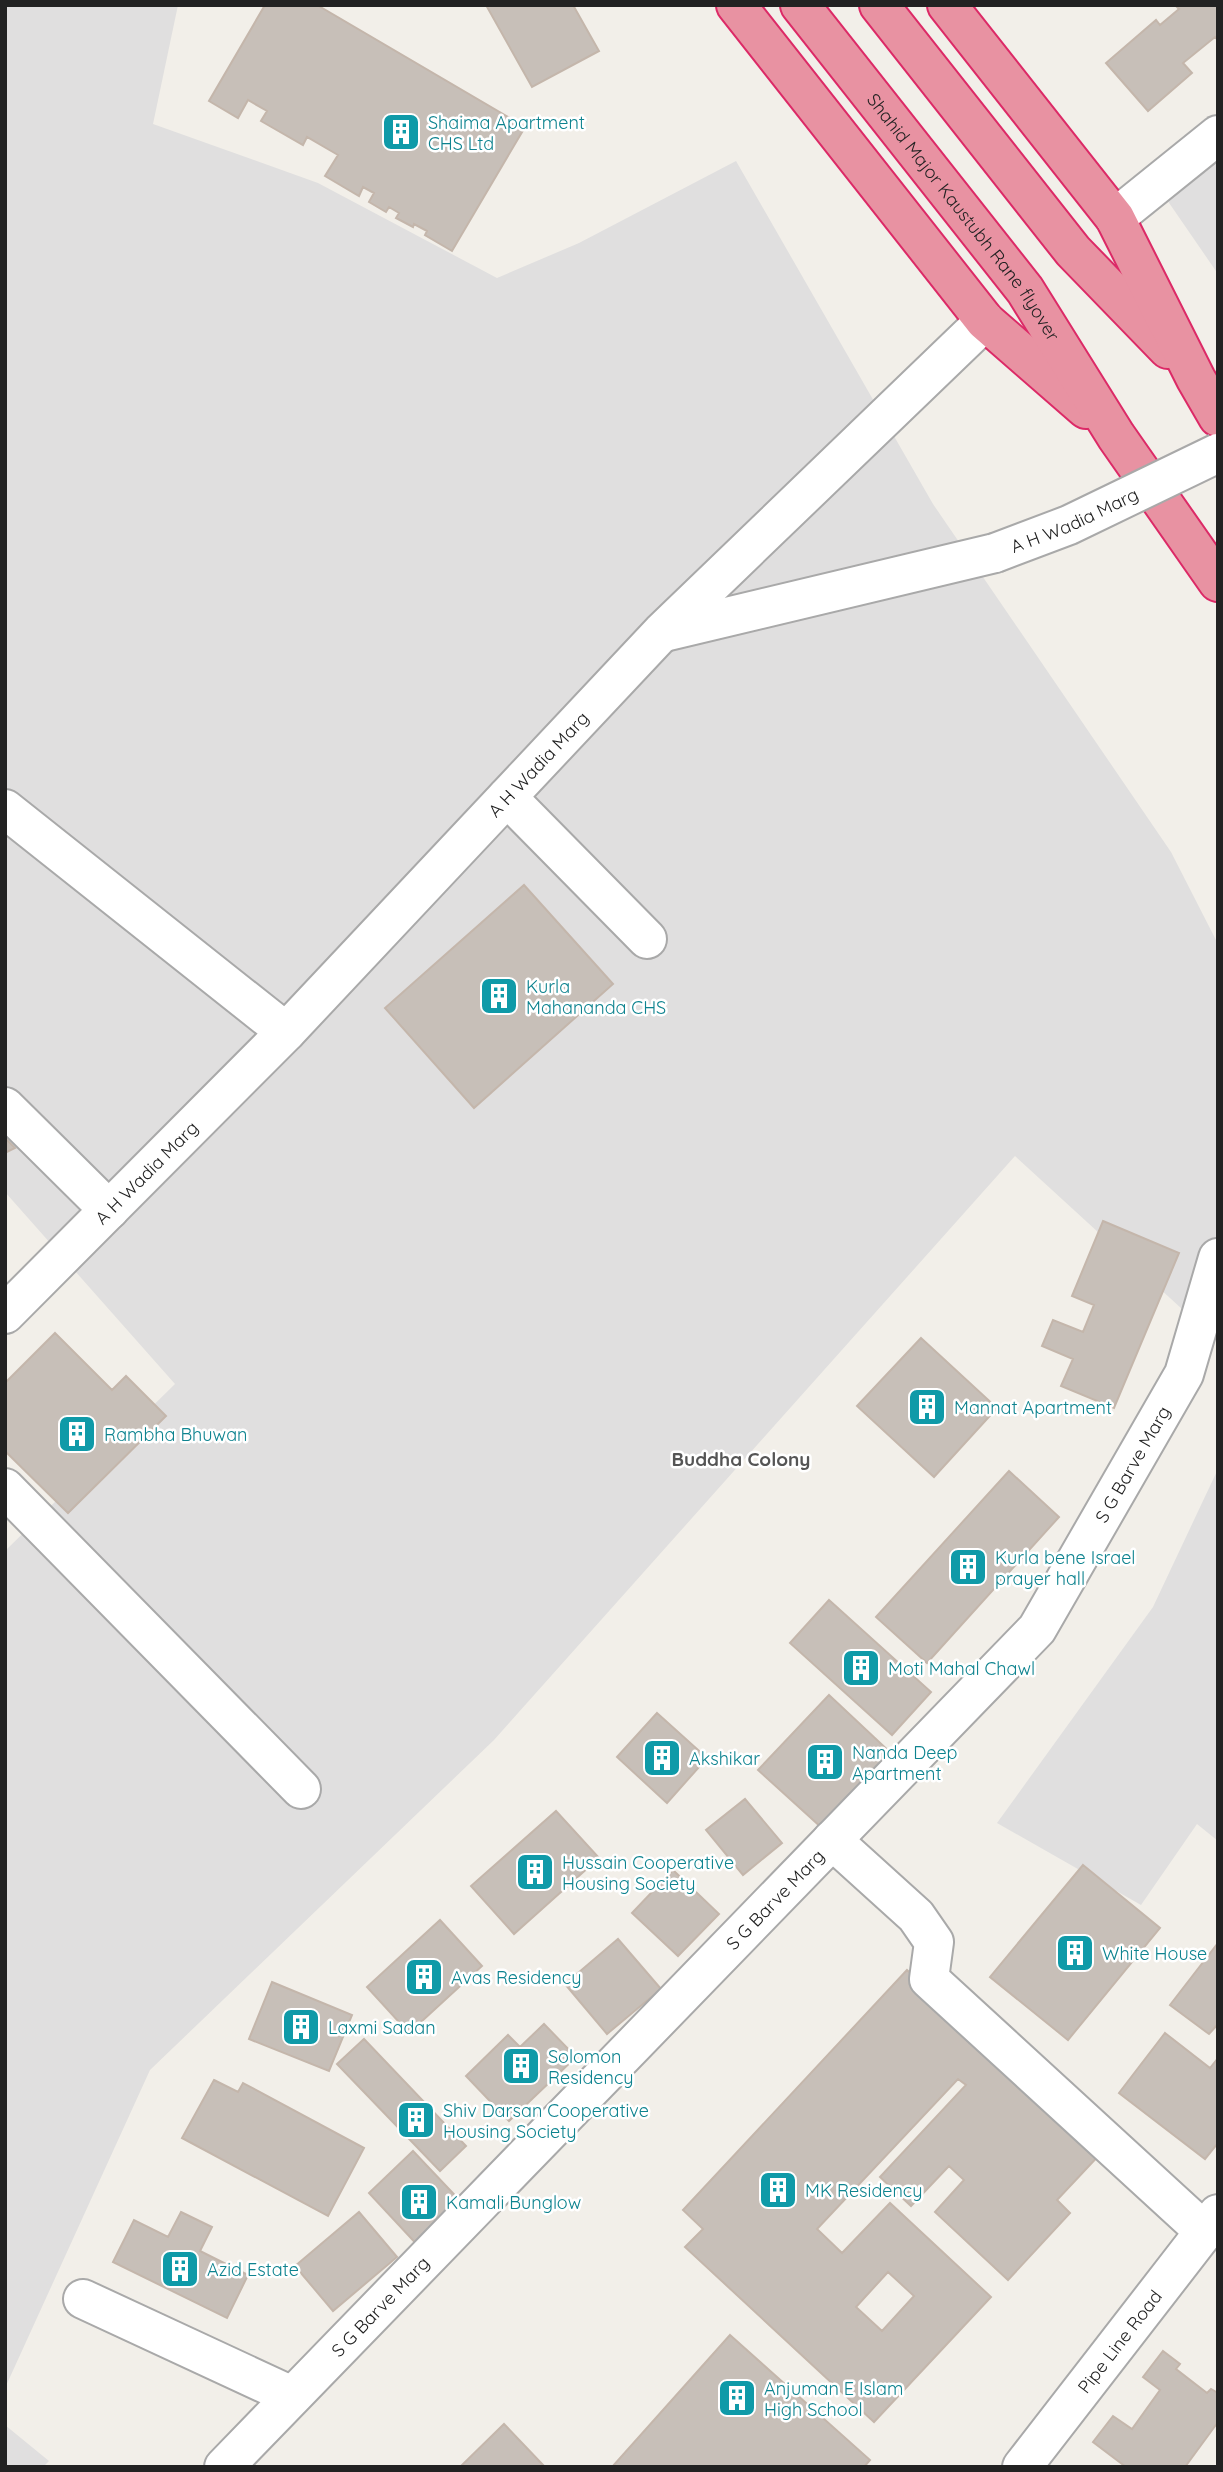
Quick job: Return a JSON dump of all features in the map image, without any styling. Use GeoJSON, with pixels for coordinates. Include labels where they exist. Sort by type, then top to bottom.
{"type":"FeatureCollection","features":[{"type":"Feature","properties":{"kind":"highway"},"geometry":{"type":"LineString","coordinates":[[736,5],[985,321],[1116,436],[1218,582]]}},
{"type":"Feature","properties":{"kind":"highway","name":"Shahid Major Kaustubh Rane flyover"},"geometry":{"type":"LineString","coordinates":[[800,5],[1025,290],[1116,436]]}},
{"type":"Feature","properties":{"kind":"highway"},"geometry":{"type":"LineString","coordinates":[[880,5],[1073,251],[1196,379]]}},
{"type":"Feature","properties":{"kind":"highway"},"geometry":{"type":"LineString","coordinates":[[947,5],[1115,218],[1218,417]]}},
{"type":"Feature","properties":{"kind":"street"},"geometry":{"type":"LineString","coordinates":[[1115,218],[1218,135]]}},
{"type":"Feature","properties":{"kind":"street"},"geometry":{"type":"LineString","coordinates":[[662,632],[985,321]]}},
{"type":"Feature","properties":{"kind":"street","name":"A H Wadia Marg"},"geometry":{"type":"LineString","coordinates":[[5,1314],[286,1032],[662,632],[995,553],[1069,525],[1218,453]]}},
{"type":"Feature","properties":{"kind":"street"},"geometry":{"type":"LineString","coordinates":[[507,797],[647,939]]}},
{"type":"Feature","properties":{"kind":"street"},"geometry":{"type":"LineString","coordinates":[[5,809],[286,1032]]}},
{"type":"Feature","properties":{"kind":"street"},"geometry":{"type":"LineString","coordinates":[[5,1107],[109,1210]]}},
{"type":"Feature","properties":{"kind":"street","name":"S G Barve Marg"},"geometry":{"type":"LineString","coordinates":[[224,2467],[1037,1629],[1184,1374],[1218,1258]]}},
{"type":"Feature","properties":{"kind":"street"},"geometry":{"type":"LineString","coordinates":[[5,1488],[301,1789]]}},
{"type":"Feature","properties":{"kind":"street"},"geometry":{"type":"LineString","coordinates":[[832,1840],[916,1916],[934,1942],[929,1979],[1211,2223]]}},
{"type":"Feature","properties":{"kind":"street","name":"Pipe Line Road"},"geometry":{"type":"LineString","coordinates":[[1022,2467],[1211,2223]]}},
{"type":"Feature","properties":{"kind":"street"},"geometry":{"type":"LineString","coordinates":[[83,2299],[292,2396]]}},
{"type":"Feature","properties":{"kind":"shaded area"},"geometry":{"type":"Polygon","coordinates":[[[5,5],[178,5],[153,124],[318,183],[497,278],[579,243],[736,161],[933,504],[1171,852],[1218,944],[1218,1342],[1015,1156],[494,1740],[150,2070],[5,2388],[5,1551],[175,1384],[5,1192],[5,5]]]}},
{"type":"Feature","properties":{"kind":"shaded area"},"geometry":{"type":"Polygon","coordinates":[[[1218,154],[1218,274],[1165,197],[1218,154]]]}},
{"type":"Feature","properties":{"kind":"shaded area"},"geometry":{"type":"Polygon","coordinates":[[[1218,1469],[1218,1841],[1197,1824],[1141,1905],[997,1823],[1153,1607],[1218,1469]]]}},
{"type":"Feature","properties":{"kind":"shaded area"},"geometry":{"type":"Polygon","coordinates":[[[5,2425],[49,2461],[43,2467],[5,2467],[5,2425]]]}},
{"type":"Feature","properties":{"kind":"building","name":"Shaima Apartment CHS Ltd"},"geometry":{"type":"Polygon","coordinates":[[[265,5],[317,5],[525,127],[452,251],[425,235],[427,231],[396,218],[399,213],[389,207],[386,212],[369,202],[374,193],[363,187],[359,196],[325,176],[338,155],[307,137],[303,145],[261,121],[267,111],[248,100],[238,118],[209,101],[265,5]]]}},
{"type":"Feature","properties":{"kind":"building"},"geometry":{"type":"Polygon","coordinates":[[[486,5],[573,5],[599,51],[532,87],[486,5]]]}},
{"type":"Feature","properties":{"kind":"building"},"geometry":{"type":"Polygon","coordinates":[[[1175,5],[1218,5],[1218,40],[1215,37],[1183,63],[1192,73],[1148,111],[1106,63],[1156,20],[1160,25],[1179,9],[1175,5]]]}},
{"type":"Feature","properties":{"kind":"building","name":"Kurla Mahananda CHS"},"geometry":{"type":"Polygon","coordinates":[[[524,885],[613,984],[474,1108],[385,1008],[524,885]]]}},
{"type":"Feature","properties":{"kind":"building"},"geometry":{"type":"Polygon","coordinates":[[[5,1138],[15,1148],[5,1153],[5,1138]]]}},
{"type":"Feature","properties":{"kind":"building"},"geometry":{"type":"Polygon","coordinates":[[[1103,1221],[1179,1253],[1114,1408],[1061,1386],[1073,1359],[1042,1346],[1053,1320],[1083,1332],[1094,1305],[1072,1296],[1103,1221]]]}},
{"type":"Feature","properties":{"kind":"building","name":"Rambha Bhuwan"},"geometry":{"type":"Polygon","coordinates":[[[55,1333],[112,1390],[126,1376],[166,1416],[68,1513],[5,1451],[5,1383],[55,1333]]]}},
{"type":"Feature","properties":{"kind":"building","name":"Mannat Apartment"},"geometry":{"type":"Polygon","coordinates":[[[921,1338],[997,1408],[934,1477],[857,1406],[921,1338]]]}},
{"type":"Feature","properties":{"kind":"building","name":"Kurla bene Israel prayer hall"},"geometry":{"type":"Polygon","coordinates":[[[1009,1471],[1059,1517],[927,1663],[876,1617],[1009,1471]]]}},
{"type":"Feature","properties":{"kind":"building","name":"Moti Mahal Chawl"},"geometry":{"type":"Polygon","coordinates":[[[829,1600],[931,1692],[892,1735],[790,1643],[829,1600]]]}},
{"type":"Feature","properties":{"kind":"building","name":"Nanda Deep Apartment"},"geometry":{"type":"Polygon","coordinates":[[[829,1695],[892,1754],[822,1828],[758,1770],[829,1695]]]}},
{"type":"Feature","properties":{"kind":"building","name":"Akshikar"},"geometry":{"type":"Polygon","coordinates":[[[657,1713],[707,1758],[667,1803],[617,1757],[657,1713]]]}},
{"type":"Feature","properties":{"kind":"building"},"geometry":{"type":"Polygon","coordinates":[[[745,1799],[782,1843],[743,1875],[706,1830],[745,1799]]]}},
{"type":"Feature","properties":{"kind":"building","name":"Hussain Cooperative Housing Society"},"geometry":{"type":"Polygon","coordinates":[[[556,1811],[599,1858],[514,1934],[471,1886],[556,1811]]]}},
{"type":"Feature","properties":{"kind":"building","name":"White House"},"geometry":{"type":"Polygon","coordinates":[[[1083,1865],[1160,1928],[1068,2040],[990,1977],[1083,1865]]]}},
{"type":"Feature","properties":{"kind":"building"},"geometry":{"type":"Polygon","coordinates":[[[673,1870],[719,1914],[678,1956],[632,1913],[673,1870]]]}},
{"type":"Feature","properties":{"kind":"building","name":"Avas Residency"},"geometry":{"type":"Polygon","coordinates":[[[440,1920],[482,1966],[409,2033],[367,1987],[440,1920]]]}},
{"type":"Feature","properties":{"kind":"building"},"geometry":{"type":"Polygon","coordinates":[[[618,1939],[661,1989],[607,2034],[565,1984],[618,1939]]]}},
{"type":"Feature","properties":{"kind":"building"},"geometry":{"type":"Polygon","coordinates":[[[1218,1943],[1218,2024],[1209,2034],[1170,2005],[1218,1943]]]}},
{"type":"Feature","properties":{"kind":"building","name":"MK Residency"},"geometry":{"type":"Polygon","coordinates":[[[907,1970],[1103,2151],[1057,2200],[1070,2213],[1008,2280],[935,2212],[964,2180],[949,2166],[911,2206],[880,2177],[966,2085],[958,2079],[817,2229],[842,2253],[890,2203],[991,2297],[874,2422],[685,2247],[703,2229],[683,2210],[907,1970]],[[888,2272],[856,2307],[882,2331],[914,2296],[888,2272]]]}},
{"type":"Feature","properties":{"kind":"building","name":"Laxmi Sadan"},"geometry":{"type":"Polygon","coordinates":[[[272,1982],[352,2015],[329,2071],[249,2039],[272,1982]]]}},
{"type":"Feature","properties":{"kind":"building","name":"Solomon Residency"},"geometry":{"type":"Polygon","coordinates":[[[544,2024],[576,2057],[509,2121],[466,2076],[508,2035],[520,2047],[544,2024]]]}},
{"type":"Feature","properties":{"kind":"building"},"geometry":{"type":"Polygon","coordinates":[[[1165,2033],[1210,2068],[1218,2058],[1218,2143],[1205,2159],[1119,2093],[1165,2033]]]}},
{"type":"Feature","properties":{"kind":"building","name":"Shiv Darsan Cooperative Housing Society"},"geometry":{"type":"Polygon","coordinates":[[[364,2039],[466,2146],[440,2171],[337,2064],[364,2039]]]}},
{"type":"Feature","properties":{"kind":"building"},"geometry":{"type":"Polygon","coordinates":[[[214,2080],[238,2092],[243,2083],[364,2148],[328,2216],[182,2138],[214,2080]]]}},
{"type":"Feature","properties":{"kind":"building","name":"Kamali Bunglow"},"geometry":{"type":"Polygon","coordinates":[[[413,2151],[467,2208],[423,2251],[369,2193],[413,2151]]]}},
{"type":"Feature","properties":{"kind":"building","name":"Azid Estate"},"geometry":{"type":"Polygon","coordinates":[[[181,2212],[212,2227],[200,2251],[248,2275],[227,2318],[113,2262],[134,2220],[168,2237],[181,2212]]]}},
{"type":"Feature","properties":{"kind":"building"},"geometry":{"type":"Polygon","coordinates":[[[359,2212],[397,2257],[333,2311],[295,2266],[359,2212]]]}},
{"type":"Feature","properties":{"kind":"building","name":"Anjuman E Islam High School"},"geometry":{"type":"Polygon","coordinates":[[[730,2335],[870,2460],[864,2467],[612,2467],[730,2335]]]}},
{"type":"Feature","properties":{"kind":"building"},"geometry":{"type":"Polygon","coordinates":[[[1163,2351],[1180,2364],[1176,2369],[1207,2393],[1211,2389],[1218,2393],[1218,2422],[1185,2467],[1126,2467],[1093,2442],[1113,2416],[1132,2429],[1160,2390],[1143,2377],[1163,2351]]]}},
{"type":"Feature","properties":{"kind":"building"},"geometry":{"type":"Polygon","coordinates":[[[504,2424],[545,2467],[460,2467],[504,2424]]]}},
{"type":"Feature","properties":{"kind":"place","name":"Shaima Apartment CHS Ltd"},"geometry":{"type":"Point","coordinates":[401,132]}},
{"type":"Feature","properties":{"kind":"place","name":"Kurla Mahananda CHS"},"geometry":{"type":"Point","coordinates":[499,996]}},
{"type":"Feature","properties":{"kind":"place","name":"Mannat Apartment"},"geometry":{"type":"Point","coordinates":[927,1407]}},
{"type":"Feature","properties":{"kind":"place","name":"Rambha Bhuwan"},"geometry":{"type":"Point","coordinates":[77,1434]}},
{"type":"Feature","properties":{"kind":"place","name":"Kurla bene Israel prayer hall"},"geometry":{"type":"Point","coordinates":[968,1567]}},
{"type":"Feature","properties":{"kind":"place","name":"Moti Mahal Chawl"},"geometry":{"type":"Point","coordinates":[861,1668]}},
{"type":"Feature","properties":{"kind":"place","name":"Akshikar"},"geometry":{"type":"Point","coordinates":[662,1758]}},
{"type":"Feature","properties":{"kind":"place","name":"Nanda Deep Apartment"},"geometry":{"type":"Point","coordinates":[825,1762]}},
{"type":"Feature","properties":{"kind":"place","name":"Hussain Cooperative Housing Society"},"geometry":{"type":"Point","coordinates":[535,1872]}},
{"type":"Feature","properties":{"kind":"place","name":"White House"},"geometry":{"type":"Point","coordinates":[1075,1953]}},
{"type":"Feature","properties":{"kind":"place","name":"Avas Residency"},"geometry":{"type":"Point","coordinates":[424,1977]}},
{"type":"Feature","properties":{"kind":"place","name":"Laxmi Sadan"},"geometry":{"type":"Point","coordinates":[301,2027]}},
{"type":"Feature","properties":{"kind":"place","name":"Solomon Residency"},"geometry":{"type":"Point","coordinates":[521,2066]}},
{"type":"Feature","properties":{"kind":"place","name":"Shiv Darsan Cooperative Housing Society"},"geometry":{"type":"Point","coordinates":[416,2120]}},
{"type":"Feature","properties":{"kind":"place","name":"MK Residency"},"geometry":{"type":"Point","coordinates":[778,2190]}},
{"type":"Feature","properties":{"kind":"place","name":"Kamali Bunglow"},"geometry":{"type":"Point","coordinates":[419,2202]}},
{"type":"Feature","properties":{"kind":"place","name":"Azid Estate"},"geometry":{"type":"Point","coordinates":[180,2269]}},
{"type":"Feature","properties":{"kind":"place","name":"Anjuman E Islam High School"},"geometry":{"type":"Point","coordinates":[737,2398]}},
{"type":"Feature","properties":{"kind":"district","name":"Buddha Colony"},"geometry":{"type":"Point","coordinates":[741,1459]}}]}
